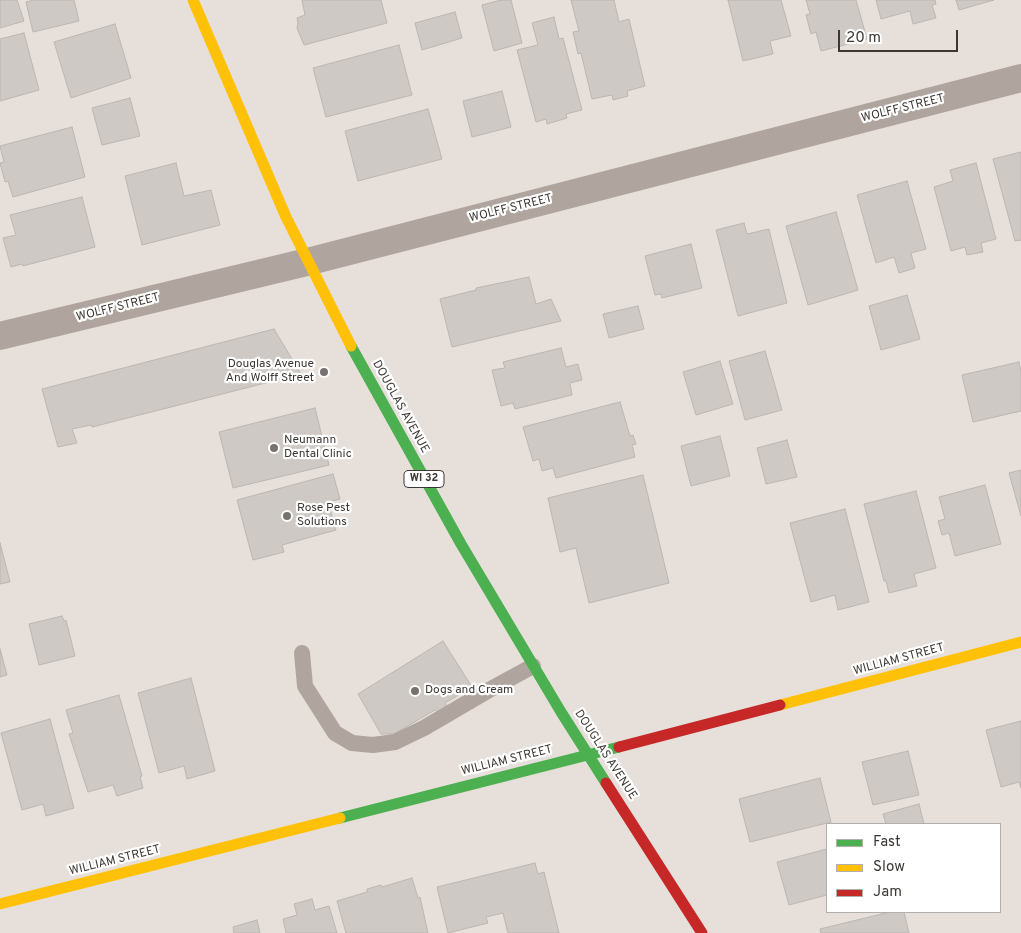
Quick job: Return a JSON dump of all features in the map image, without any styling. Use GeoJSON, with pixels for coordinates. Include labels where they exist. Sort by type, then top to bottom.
{"type":"FeatureCollection","features":[{"type":"Feature","properties":{"kind":"main road","name":"DOUGLAS AVENUE"},"geometry":{"type":"LineString","coordinates":[[193,0],[286,217],[307,262],[366,375],[461,544],[533,666],[587,755],[702,933]]}},
{"type":"Feature","properties":{"kind":"main road","name":"WILLIAM STREET"},"geometry":{"type":"LineString","coordinates":[[0,904],[587,755],[1021,642]]}},
{"type":"Feature","properties":{"kind":"street","name":"WOLFF STREET"},"geometry":{"type":"LineString","coordinates":[[0,336],[307,262],[1021,78]]}},
{"type":"Feature","properties":{"kind":"lane"},"geometry":{"type":"LineString","coordinates":[[302,653],[305,686],[335,733],[352,743],[373,745],[395,742],[424,728],[533,666]]}},
{"type":"Feature","properties":{"kind":"building"},"geometry":{"type":"Polygon","coordinates":[[[0,0],[17,0],[24,21],[0,28],[0,0]]]}},
{"type":"Feature","properties":{"kind":"building"},"geometry":{"type":"Polygon","coordinates":[[[33,0],[74,0],[79,21],[33,32],[26,2],[33,0]]]}},
{"type":"Feature","properties":{"kind":"building"},"geometry":{"type":"Polygon","coordinates":[[[302,0],[381,0],[387,23],[304,45],[297,28],[297,18],[305,15],[302,0]]]}},
{"type":"Feature","properties":{"kind":"building"},"geometry":{"type":"Polygon","coordinates":[[[501,0],[511,0],[522,43],[494,51],[482,5],[501,0]]]}},
{"type":"Feature","properties":{"kind":"building"},"geometry":{"type":"Polygon","coordinates":[[[571,0],[614,0],[619,22],[629,19],[645,86],[627,91],[628,96],[613,100],[612,95],[592,99],[581,53],[578,54],[573,32],[579,31],[571,0]]]}},
{"type":"Feature","properties":{"kind":"building"},"geometry":{"type":"Polygon","coordinates":[[[728,0],[781,0],[791,36],[770,41],[773,54],[743,61],[728,0]]]}},
{"type":"Feature","properties":{"kind":"building"},"geometry":{"type":"Polygon","coordinates":[[[806,0],[856,0],[867,39],[821,51],[816,32],[811,34],[806,15],[810,14],[806,0]]]}},
{"type":"Feature","properties":{"kind":"building"},"geometry":{"type":"Polygon","coordinates":[[[876,0],[935,0],[936,4],[932,5],[936,18],[913,24],[910,11],[881,19],[876,0]]]}},
{"type":"Feature","properties":{"kind":"building"},"geometry":{"type":"Polygon","coordinates":[[[956,0],[994,0],[959,10],[956,0]]]}},
{"type":"Feature","properties":{"kind":"building"},"geometry":{"type":"Polygon","coordinates":[[[455,12],[462,38],[422,50],[415,23],[455,12]]]}},
{"type":"Feature","properties":{"kind":"building"},"geometry":{"type":"Polygon","coordinates":[[[554,17],[559,39],[563,38],[582,110],[566,114],[567,118],[547,124],[546,119],[536,122],[517,50],[538,45],[532,23],[554,17]]]}},
{"type":"Feature","properties":{"kind":"building"},"geometry":{"type":"Polygon","coordinates":[[[115,24],[131,78],[71,98],[54,42],[115,24]]]}},
{"type":"Feature","properties":{"kind":"building"},"geometry":{"type":"Polygon","coordinates":[[[24,33],[39,90],[0,101],[0,39],[24,33]]]}},
{"type":"Feature","properties":{"kind":"building"},"geometry":{"type":"Polygon","coordinates":[[[399,45],[412,95],[326,117],[313,68],[399,45]]]}},
{"type":"Feature","properties":{"kind":"building"},"geometry":{"type":"Polygon","coordinates":[[[502,91],[511,127],[472,137],[463,101],[502,91]]]}},
{"type":"Feature","properties":{"kind":"building"},"geometry":{"type":"Polygon","coordinates":[[[130,98],[140,136],[102,145],[92,108],[130,98]]]}},
{"type":"Feature","properties":{"kind":"building"},"geometry":{"type":"Polygon","coordinates":[[[428,109],[442,159],[358,181],[345,131],[428,109]]]}},
{"type":"Feature","properties":{"kind":"building"},"geometry":{"type":"Polygon","coordinates":[[[72,127],[85,177],[13,197],[8,181],[5,182],[0,163],[4,162],[0,146],[72,127]]]}},
{"type":"Feature","properties":{"kind":"building"},"geometry":{"type":"Polygon","coordinates":[[[1021,152],[1021,240],[1015,241],[993,159],[1021,152]]]}},
{"type":"Feature","properties":{"kind":"building"},"geometry":{"type":"Polygon","coordinates":[[[176,163],[184,196],[211,190],[220,225],[142,245],[125,176],[176,163]]]}},
{"type":"Feature","properties":{"kind":"building"},"geometry":{"type":"Polygon","coordinates":[[[976,163],[996,239],[981,243],[983,252],[967,255],[965,247],[951,251],[934,187],[953,181],[950,170],[976,163]]]}},
{"type":"Feature","properties":{"kind":"building"},"geometry":{"type":"Polygon","coordinates":[[[907,181],[926,249],[911,253],[915,268],[899,273],[894,257],[876,263],[857,195],[907,181]]]}},
{"type":"Feature","properties":{"kind":"building"},"geometry":{"type":"Polygon","coordinates":[[[82,197],[95,247],[23,266],[22,264],[11,267],[3,238],[16,235],[10,215],[82,197]]]}},
{"type":"Feature","properties":{"kind":"building"},"geometry":{"type":"Polygon","coordinates":[[[836,212],[858,290],[808,305],[786,226],[836,212]]]}},
{"type":"Feature","properties":{"kind":"building"},"geometry":{"type":"Polygon","coordinates":[[[744,223],[747,234],[769,229],[787,303],[738,316],[716,230],[744,223]]]}},
{"type":"Feature","properties":{"kind":"building"},"geometry":{"type":"Polygon","coordinates":[[[691,244],[702,288],[662,298],[661,294],[655,295],[645,256],[691,244]]]}},
{"type":"Feature","properties":{"kind":"building"},"geometry":{"type":"Polygon","coordinates":[[[529,277],[536,304],[551,299],[561,321],[452,347],[440,299],[476,290],[476,288],[529,277]]]}},
{"type":"Feature","properties":{"kind":"building"},"geometry":{"type":"Polygon","coordinates":[[[907,295],[920,339],[881,350],[869,306],[907,295]]]}},
{"type":"Feature","properties":{"kind":"building"},"geometry":{"type":"Polygon","coordinates":[[[638,306],[644,329],[609,338],[603,314],[638,306]]]}},
{"type":"Feature","properties":{"kind":"building"},"geometry":{"type":"Polygon","coordinates":[[[274,329],[301,374],[92,427],[91,425],[72,429],[77,443],[58,447],[42,389],[274,329]]]}},
{"type":"Feature","properties":{"kind":"building"},"geometry":{"type":"Polygon","coordinates":[[[561,348],[566,367],[578,364],[582,380],[570,383],[572,395],[515,409],[513,403],[501,406],[492,370],[505,368],[503,362],[561,348]]]}},
{"type":"Feature","properties":{"kind":"building"},"geometry":{"type":"Polygon","coordinates":[[[765,351],[782,410],[745,420],[729,361],[765,351]]]}},
{"type":"Feature","properties":{"kind":"building"},"geometry":{"type":"Polygon","coordinates":[[[720,361],[733,404],[696,415],[683,372],[720,361]]]}},
{"type":"Feature","properties":{"kind":"building"},"geometry":{"type":"Polygon","coordinates":[[[1019,362],[1021,371],[1021,411],[973,422],[962,375],[1019,362]]]}},
{"type":"Feature","properties":{"kind":"building"},"geometry":{"type":"Polygon","coordinates":[[[620,402],[630,436],[633,435],[636,444],[632,445],[635,457],[556,478],[553,468],[542,471],[539,459],[533,461],[523,427],[620,402]]]}},
{"type":"Feature","properties":{"kind":"building","name":"Neumann Dental Clinic"},"geometry":{"type":"Polygon","coordinates":[[[315,408],[329,465],[233,488],[219,432],[315,408]]]}},
{"type":"Feature","properties":{"kind":"building"},"geometry":{"type":"Polygon","coordinates":[[[720,436],[730,476],[691,486],[681,446],[720,436]]]}},
{"type":"Feature","properties":{"kind":"building"},"geometry":{"type":"Polygon","coordinates":[[[787,440],[797,477],[766,484],[757,448],[787,440]]]}},
{"type":"Feature","properties":{"kind":"building"},"geometry":{"type":"Polygon","coordinates":[[[1021,470],[1021,516],[1009,473],[1021,470]]]}},
{"type":"Feature","properties":{"kind":"building","name":"Rose Pest Solutions"},"geometry":{"type":"Polygon","coordinates":[[[333,474],[340,499],[328,502],[336,530],[282,545],[284,552],[253,560],[237,500],[333,474]]]}},
{"type":"Feature","properties":{"kind":"building"},"geometry":{"type":"Polygon","coordinates":[[[643,475],[669,583],[589,603],[576,548],[560,552],[548,498],[643,475]]]}},
{"type":"Feature","properties":{"kind":"building"},"geometry":{"type":"Polygon","coordinates":[[[985,485],[1001,544],[955,556],[949,533],[942,535],[938,521],[945,519],[939,497],[985,485]]]}},
{"type":"Feature","properties":{"kind":"building"},"geometry":{"type":"Polygon","coordinates":[[[916,491],[936,568],[914,574],[917,586],[889,593],[886,581],[884,581],[864,504],[916,491]]]}},
{"type":"Feature","properties":{"kind":"building"},"geometry":{"type":"Polygon","coordinates":[[[845,509],[869,602],[838,610],[835,595],[811,602],[790,523],[845,509]]]}},
{"type":"Feature","properties":{"kind":"building"},"geometry":{"type":"Polygon","coordinates":[[[0,543],[10,582],[0,584],[0,543]]]}},
{"type":"Feature","properties":{"kind":"building"},"geometry":{"type":"Polygon","coordinates":[[[62,616],[64,621],[66,620],[75,656],[39,665],[29,624],[62,616]]]}},
{"type":"Feature","properties":{"kind":"building","name":"Dogs and Cream"},"geometry":{"type":"Polygon","coordinates":[[[443,641],[472,687],[445,703],[447,706],[437,712],[435,710],[394,734],[381,734],[358,694],[443,641]]]}},
{"type":"Feature","properties":{"kind":"building"},"geometry":{"type":"Polygon","coordinates":[[[0,649],[7,675],[0,677],[0,649]]]}},
{"type":"Feature","properties":{"kind":"building"},"geometry":{"type":"Polygon","coordinates":[[[191,678],[215,771],[187,779],[184,766],[159,773],[138,693],[191,678]]]}},
{"type":"Feature","properties":{"kind":"building"},"geometry":{"type":"Polygon","coordinates":[[[119,695],[142,776],[140,777],[143,788],[117,796],[113,785],[88,792],[69,734],[73,733],[66,710],[119,695]]]}},
{"type":"Feature","properties":{"kind":"building"},"geometry":{"type":"Polygon","coordinates":[[[50,719],[74,808],[46,816],[43,804],[22,810],[1,733],[50,719]]]}},
{"type":"Feature","properties":{"kind":"building"},"geometry":{"type":"Polygon","coordinates":[[[1021,721],[1021,788],[1019,782],[1001,787],[986,730],[1021,721]]]}},
{"type":"Feature","properties":{"kind":"building"},"geometry":{"type":"Polygon","coordinates":[[[908,751],[919,795],[873,805],[862,762],[908,751]]]}},
{"type":"Feature","properties":{"kind":"building"},"geometry":{"type":"Polygon","coordinates":[[[820,778],[831,822],[750,842],[739,799],[820,778]]]}},
{"type":"Feature","properties":{"kind":"building"},"geometry":{"type":"Polygon","coordinates":[[[919,804],[924,823],[886,823],[883,814],[919,804]]]}},
{"type":"Feature","properties":{"kind":"building"},"geometry":{"type":"Polygon","coordinates":[[[826,849],[826,895],[789,905],[777,862],[826,849]]]}},
{"type":"Feature","properties":{"kind":"building"},"geometry":{"type":"Polygon","coordinates":[[[535,863],[538,874],[544,872],[559,933],[508,933],[503,913],[486,917],[488,923],[448,933],[437,887],[535,863]]]}},
{"type":"Feature","properties":{"kind":"building"},"geometry":{"type":"Polygon","coordinates":[[[412,878],[418,898],[420,897],[428,933],[346,933],[337,901],[367,892],[367,889],[381,885],[382,887],[412,878]]]}},
{"type":"Feature","properties":{"kind":"building"},"geometry":{"type":"Polygon","coordinates":[[[312,899],[315,910],[329,906],[337,933],[286,933],[283,919],[297,915],[294,904],[312,899]]]}},
{"type":"Feature","properties":{"kind":"building"},"geometry":{"type":"Polygon","coordinates":[[[886,913],[904,913],[909,933],[821,933],[820,929],[886,913]]]}},
{"type":"Feature","properties":{"kind":"building"},"geometry":{"type":"Polygon","coordinates":[[[257,920],[260,933],[234,933],[233,927],[257,920]]]}},
{"type":"Feature","properties":{"kind":"traffic: fast"},"geometry":{"type":"LineString","coordinates":[[351,346],[461,544],[561,712],[606,783]]}},
{"type":"Feature","properties":{"kind":"traffic: fast"},"geometry":{"type":"LineString","coordinates":[[340,818],[619,747]]}},
{"type":"Feature","properties":{"kind":"traffic: slow"},"geometry":{"type":"LineString","coordinates":[[193,0],[286,217],[351,346]]}},
{"type":"Feature","properties":{"kind":"traffic: slow"},"geometry":{"type":"LineString","coordinates":[[780,705],[1021,642]]}},
{"type":"Feature","properties":{"kind":"traffic: slow"},"geometry":{"type":"LineString","coordinates":[[0,904],[340,818]]}},
{"type":"Feature","properties":{"kind":"traffic: jam"},"geometry":{"type":"LineString","coordinates":[[619,747],[780,705]]}},
{"type":"Feature","properties":{"kind":"traffic: jam"},"geometry":{"type":"LineString","coordinates":[[606,783],[702,933]]}},
{"type":"Feature","properties":{"kind":"place","name":"Douglas Avenue And Wolff Street"},"geometry":{"type":"Point","coordinates":[324,372]}},
{"type":"Feature","properties":{"kind":"place","name":"Neumann Dental Clinic"},"geometry":{"type":"Point","coordinates":[274,448]}},
{"type":"Feature","properties":{"kind":"place","name":"Rose Pest Solutions"},"geometry":{"type":"Point","coordinates":[287,516]}},
{"type":"Feature","properties":{"kind":"place","name":"Dogs and Cream"},"geometry":{"type":"Point","coordinates":[415,691]}}]}
